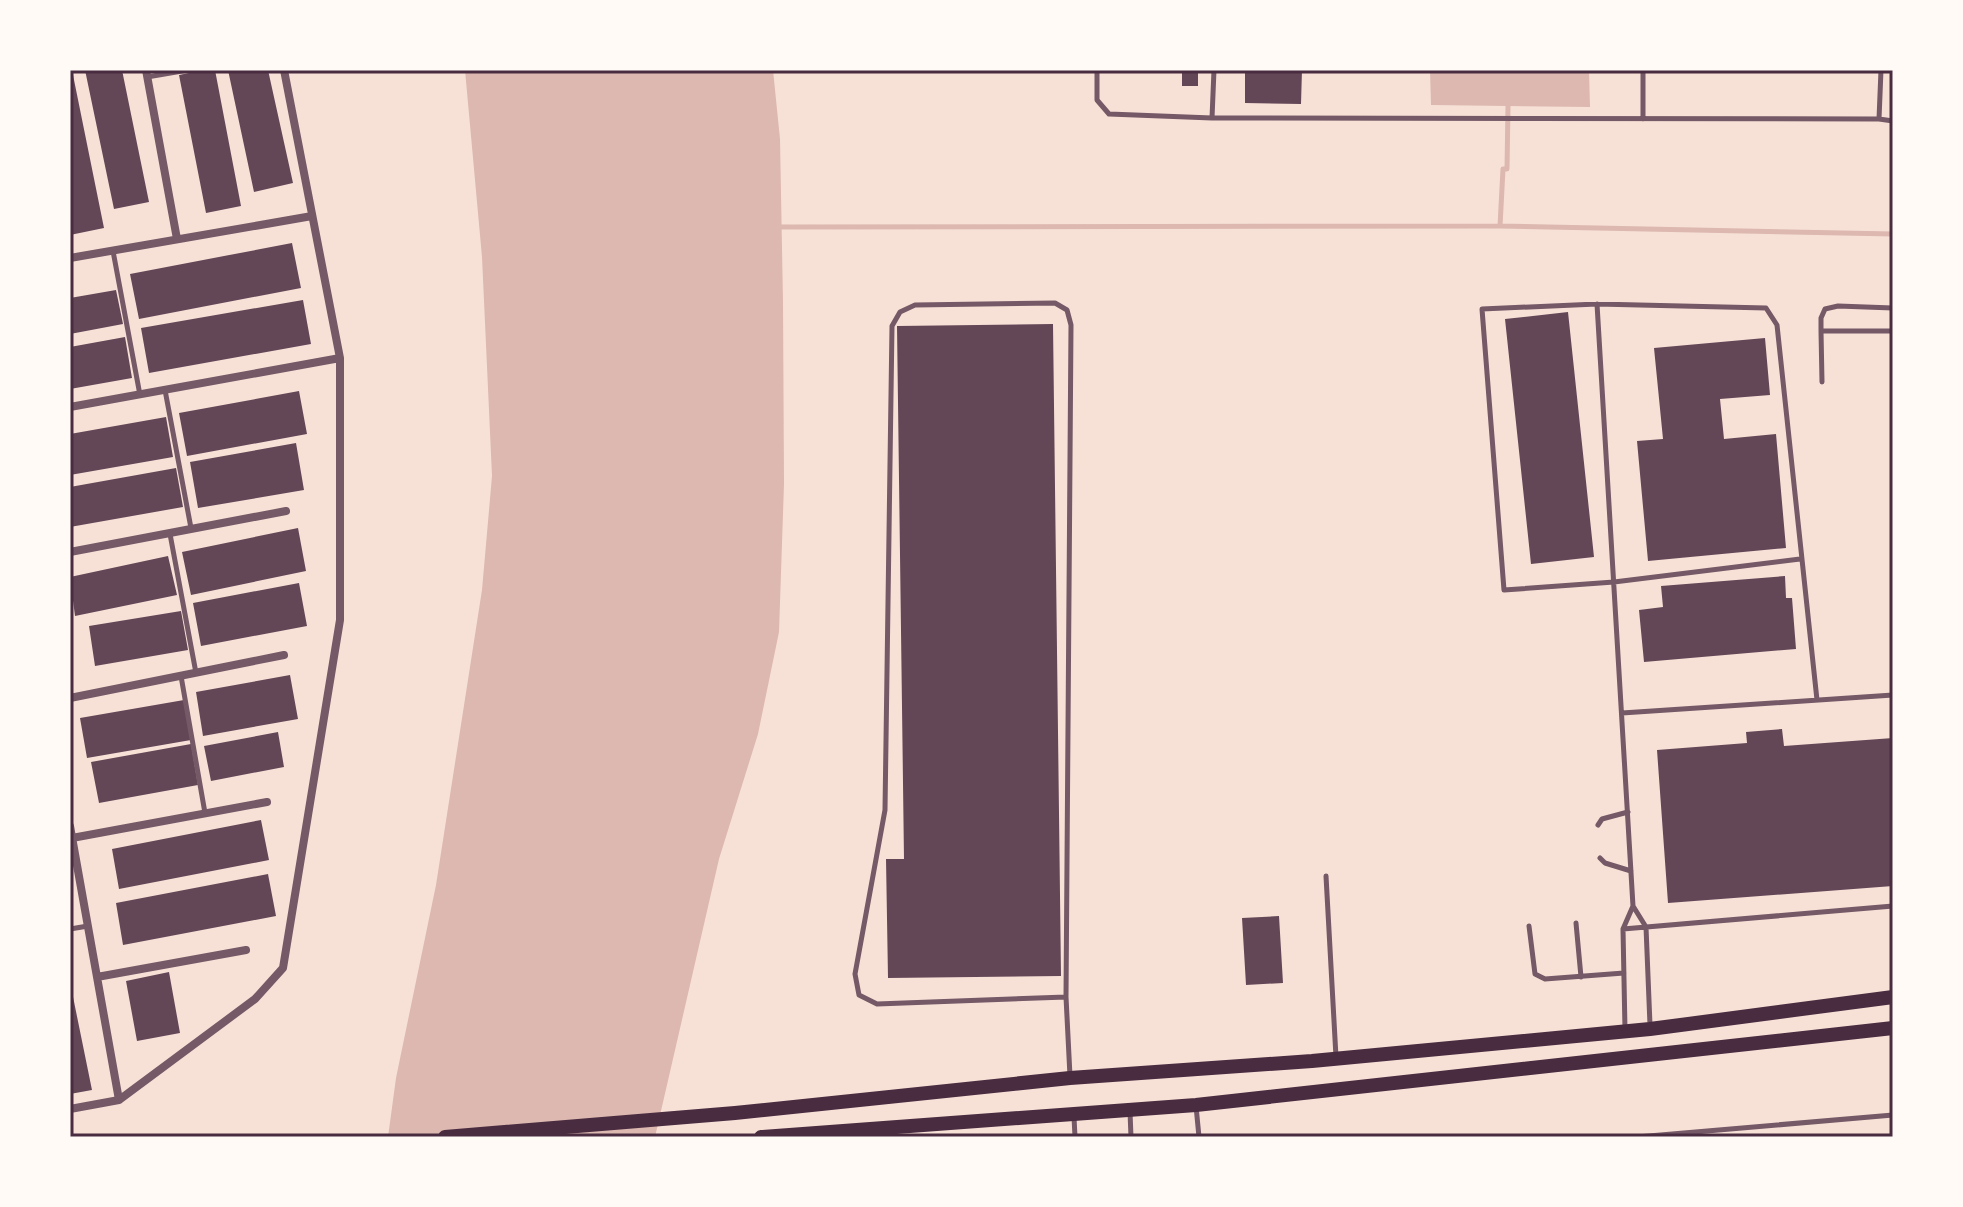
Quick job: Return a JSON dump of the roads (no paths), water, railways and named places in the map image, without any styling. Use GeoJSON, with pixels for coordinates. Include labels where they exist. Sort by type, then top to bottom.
{"type":"FeatureCollection","features":[{"type":"Feature","properties":{"kind":"main road"},"geometry":{"type":"LineString","coordinates":[[445,1137],[735,1113],[1070,1078],[1336,1058],[1650,1029],[1892,997]]}},
{"type":"Feature","properties":{"kind":"main road"},"geometry":{"type":"LineString","coordinates":[[761,1137],[1196,1105],[1890,1029]]}},
{"type":"Feature","properties":{"kind":"street"},"geometry":{"type":"LineString","coordinates":[[70,1109],[119,1100],[255,999],[283,968],[340,620],[340,358],[284,70]]}},
{"type":"Feature","properties":{"kind":"street"},"geometry":{"type":"LineString","coordinates":[[146,74],[177,239]]}},
{"type":"Feature","properties":{"kind":"street"},"geometry":{"type":"LineString","coordinates":[[70,258],[312,216]]}},
{"type":"Feature","properties":{"kind":"street"},"geometry":{"type":"LineString","coordinates":[[70,407],[340,358]]}},
{"type":"Feature","properties":{"kind":"street"},"geometry":{"type":"LineString","coordinates":[[70,552],[286,511]]}},
{"type":"Feature","properties":{"kind":"street"},"geometry":{"type":"LineString","coordinates":[[70,698],[284,655]]}},
{"type":"Feature","properties":{"kind":"street"},"geometry":{"type":"LineString","coordinates":[[72,838],[267,802]]}},
{"type":"Feature","properties":{"kind":"street"},"geometry":{"type":"LineString","coordinates":[[70,826],[119,1100]]}},
{"type":"Feature","properties":{"kind":"street"},"geometry":{"type":"LineString","coordinates":[[97,977],[246,950]]}},
{"type":"Feature","properties":{"kind":"lane"},"geometry":{"type":"LineString","coordinates":[[146,74],[188,70]]}},
{"type":"Feature","properties":{"kind":"lane"},"geometry":{"type":"LineString","coordinates":[[1097,70],[1097,100],[1109,114],[1212,118],[1893,121]]}},
{"type":"Feature","properties":{"kind":"lane"},"geometry":{"type":"LineString","coordinates":[[1212,118],[1214,70]]}},
{"type":"Feature","properties":{"kind":"lane"},"geometry":{"type":"LineString","coordinates":[[1643,70],[1643,119]]}},
{"type":"Feature","properties":{"kind":"lane"},"geometry":{"type":"LineString","coordinates":[[1879,119],[1881,70]]}},
{"type":"Feature","properties":{"kind":"lane"},"geometry":{"type":"LineString","coordinates":[[113,250],[140,395]]}},
{"type":"Feature","properties":{"kind":"lane"},"geometry":{"type":"LineString","coordinates":[[1066,997],[877,1004],[859,995],[855,974],[885,810],[892,326],[900,312],[915,305],[1055,303],[1067,310],[1071,341],[1066,997],[1070,1078]]}},
{"type":"Feature","properties":{"kind":"lane"},"geometry":{"type":"LineString","coordinates":[[1597,304],[1633,906],[1623,929],[1625,1031]]}},
{"type":"Feature","properties":{"kind":"lane"},"geometry":{"type":"LineString","coordinates":[[1800,559],[1614,582],[1504,590],[1482,309],[1597,304],[1766,308],[1777,325],[1817,700]]}},
{"type":"Feature","properties":{"kind":"lane"},"geometry":{"type":"LineString","coordinates":[[1822,382],[1821,318],[1825,309],[1838,306],[1893,308]]}},
{"type":"Feature","properties":{"kind":"lane"},"geometry":{"type":"LineString","coordinates":[[1821,331],[1893,331]]}},
{"type":"Feature","properties":{"kind":"lane"},"geometry":{"type":"LineString","coordinates":[[165,390],[191,528]]}},
{"type":"Feature","properties":{"kind":"lane"},"geometry":{"type":"LineString","coordinates":[[170,533],[196,673]]}},
{"type":"Feature","properties":{"kind":"lane"},"geometry":{"type":"LineString","coordinates":[[181,676],[206,813]]}},
{"type":"Feature","properties":{"kind":"lane"},"geometry":{"type":"LineString","coordinates":[[1622,713],[1893,695]]}},
{"type":"Feature","properties":{"kind":"lane"},"geometry":{"type":"LineString","coordinates":[[1598,825],[1602,819],[1628,812]]}},
{"type":"Feature","properties":{"kind":"lane"},"geometry":{"type":"LineString","coordinates":[[1600,858],[1605,863],[1631,871]]}},
{"type":"Feature","properties":{"kind":"lane"},"geometry":{"type":"LineString","coordinates":[[1326,876],[1336,1058]]}},
{"type":"Feature","properties":{"kind":"lane"},"geometry":{"type":"LineString","coordinates":[[1633,906],[1646,927],[1650,1029]]}},
{"type":"Feature","properties":{"kind":"lane"},"geometry":{"type":"LineString","coordinates":[[1623,929],[1893,906]]}},
{"type":"Feature","properties":{"kind":"lane"},"geometry":{"type":"LineString","coordinates":[[1576,923],[1581,977]]}},
{"type":"Feature","properties":{"kind":"lane"},"geometry":{"type":"LineString","coordinates":[[70,929],[88,926]]}},
{"type":"Feature","properties":{"kind":"lane"},"geometry":{"type":"LineString","coordinates":[[1529,926],[1535,974],[1545,979],[1624,973]]}},
{"type":"Feature","properties":{"kind":"lane"},"geometry":{"type":"LineString","coordinates":[[1196,1105],[1199,1137]]}},
{"type":"Feature","properties":{"kind":"lane"},"geometry":{"type":"LineString","coordinates":[[1130,1111],[1131,1137]]}},
{"type":"Feature","properties":{"kind":"lane"},"geometry":{"type":"LineString","coordinates":[[1637,1137],[1893,1115]]}},
{"type":"Feature","properties":{"kind":"lane"},"geometry":{"type":"LineString","coordinates":[[1074,1116],[1075,1137]]}},
{"type":"Feature","properties":{"kind":"waterway"},"geometry":{"type":"LineString","coordinates":[[1500,226],[1503,169],[1507,169],[1508,106]]}},
{"type":"Feature","properties":{"kind":"waterway"},"geometry":{"type":"LineString","coordinates":[[774,227],[1500,226],[1893,234]]}}]}
